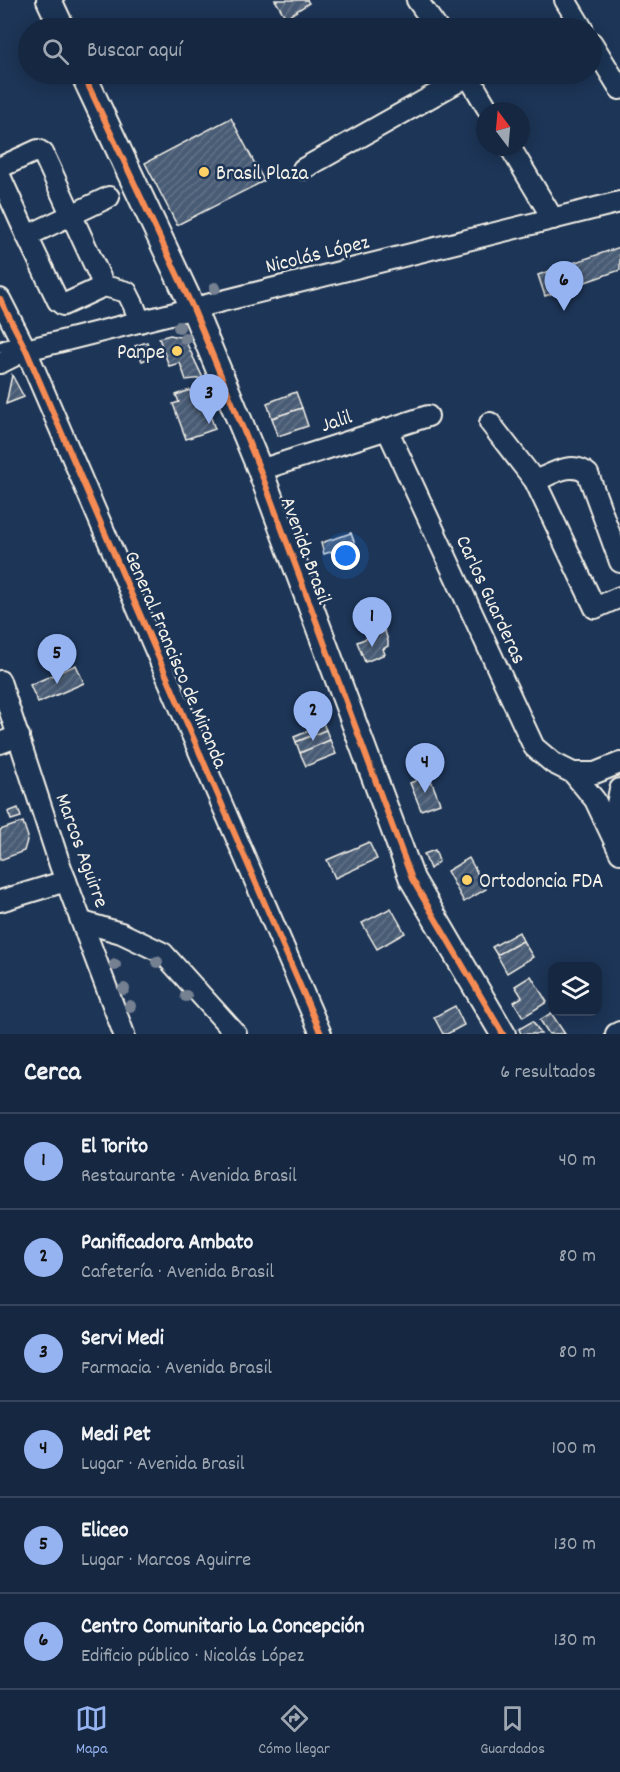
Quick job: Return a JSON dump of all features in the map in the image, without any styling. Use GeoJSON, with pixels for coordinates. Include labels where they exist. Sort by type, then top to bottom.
{"type":"FeatureCollection","features":[{"type":"Feature","properties":{"kind":"street"},"geometry":{"type":"LineString","coordinates":[[49,0],[57,18]]}},
{"type":"Feature","properties":{"kind":"street"},"geometry":{"type":"LineString","coordinates":[[417,0],[429,18]]}},
{"type":"Feature","properties":{"kind":"street"},"geometry":{"type":"LineString","coordinates":[[565,0],[576,18]]}},
{"type":"Feature","properties":{"kind":"street"},"geometry":{"type":"LineString","coordinates":[[602,60],[620,89]]}},
{"type":"Feature","properties":{"kind":"street","name":"Avenida Brasil"},"geometry":{"type":"LineString","coordinates":[[88,84],[193,308],[260,470],[412,879],[503,1034]]}},
{"type":"Feature","properties":{"kind":"street"},"geometry":{"type":"LineString","coordinates":[[303,169],[451,84]]}},
{"type":"Feature","properties":{"kind":"street"},"geometry":{"type":"LineString","coordinates":[[472,84],[484,102]]}},
{"type":"Feature","properties":{"kind":"street"},"geometry":{"type":"LineString","coordinates":[[0,170],[3,166],[38,150],[41,151],[104,286]]}},
{"type":"Feature","properties":{"kind":"street"},"geometry":{"type":"LineString","coordinates":[[515,156],[553,219]]}},
{"type":"Feature","properties":{"kind":"street"},"geometry":{"type":"LineString","coordinates":[[0,176],[58,301],[63,305],[104,286],[127,292],[140,322]]}},
{"type":"Feature","properties":{"kind":"street"},"geometry":{"type":"LineString","coordinates":[[27,236],[109,197]]}},
{"type":"Feature","properties":{"kind":"street","name":"Nicolás López"},"geometry":{"type":"LineString","coordinates":[[23,345],[140,322],[620,202]]}},
{"type":"Feature","properties":{"kind":"street","name":"General Francisco de Miranda"},"geometry":{"type":"LineString","coordinates":[[0,299],[23,345],[321,1034]]}},
{"type":"Feature","properties":{"kind":"street"},"geometry":{"type":"LineString","coordinates":[[0,363],[23,345]]}},
{"type":"Feature","properties":{"kind":"street","name":"Jalil"},"geometry":{"type":"LineString","coordinates":[[260,470],[428,416]]}},
{"type":"Feature","properties":{"kind":"street"},"geometry":{"type":"LineString","coordinates":[[490,423],[536,481],[595,608],[620,597]]}},
{"type":"Feature","properties":{"kind":"street","name":"Carlos Guarderas"},"geometry":{"type":"LineString","coordinates":[[387,429],[534,747],[553,763],[573,773],[595,800],[620,853]]}},
{"type":"Feature","properties":{"kind":"street"},"geometry":{"type":"LineString","coordinates":[[536,481],[569,467],[577,467],[588,474],[620,562]]}},
{"type":"Feature","properties":{"kind":"street","name":"Marcos Aguirre"},"geometry":{"type":"LineString","coordinates":[[0,681],[6,719],[19,736],[66,881],[124,1034]]}},
{"type":"Feature","properties":{"kind":"street"},"geometry":{"type":"LineString","coordinates":[[0,743],[19,736]]}},
{"type":"Feature","properties":{"kind":"street"},"geometry":{"type":"LineString","coordinates":[[573,773],[595,773],[620,763]]}},
{"type":"Feature","properties":{"kind":"street"},"geometry":{"type":"LineString","coordinates":[[620,789],[613,824],[620,853]]}},
{"type":"Feature","properties":{"kind":"street"},"geometry":{"type":"LineString","coordinates":[[0,901],[66,881]]}},
{"type":"Feature","properties":{"kind":"street"},"geometry":{"type":"LineString","coordinates":[[83,922],[122,933],[163,953],[236,1034]]}},
{"type":"Feature","properties":{"kind":"lane"},"geometry":{"type":"LineString","coordinates":[[0,347],[23,345]]}},
{"type":"Feature","properties":{"kind":"building"},"geometry":{"type":"Polygon","coordinates":[[[275,0],[307,0],[309,3],[286,18],[275,0]]]}},
{"type":"Feature","properties":{"kind":"building","name":"Brasil Plaza"},"geometry":{"type":"Polygon","coordinates":[[[231,118],[264,181],[177,225],[145,163],[231,118]]]}},
{"type":"Feature","properties":{"kind":"building"},"geometry":{"type":"Polygon","coordinates":[[[620,247],[620,270],[545,296],[538,275],[620,247]]]}},
{"type":"Feature","properties":{"kind":"building","name":"Panpe"},"geometry":{"type":"Polygon","coordinates":[[[170,335],[184,338],[203,378],[186,380],[180,363],[169,366],[159,338],[170,335]]]}},
{"type":"Feature","properties":{"kind":"building"},"geometry":{"type":"Polygon","coordinates":[[[147,342],[153,357],[142,361],[135,346],[147,342]]]}},
{"type":"Feature","properties":{"kind":"building"},"geometry":{"type":"Polygon","coordinates":[[[12,375],[24,397],[6,404],[12,375]]]}},
{"type":"Feature","properties":{"kind":"building"},"geometry":{"type":"Polygon","coordinates":[[[190,390],[192,397],[202,393],[215,429],[186,439],[173,404],[179,402],[176,395],[190,390]]]}},
{"type":"Feature","properties":{"kind":"building"},"geometry":{"type":"Polygon","coordinates":[[[296,392],[302,408],[272,418],[267,403],[296,392]]]}},
{"type":"Feature","properties":{"kind":"building"},"geometry":{"type":"Polygon","coordinates":[[[302,408],[308,426],[278,436],[272,418],[302,408]]]}},
{"type":"Feature","properties":{"kind":"building"},"geometry":{"type":"Polygon","coordinates":[[[351,533],[355,544],[324,554],[321,543],[351,533]]]}},
{"type":"Feature","properties":{"kind":"building"},"geometry":{"type":"Polygon","coordinates":[[[385,631],[388,646],[383,649],[385,654],[365,662],[357,642],[385,631]]]}},
{"type":"Feature","properties":{"kind":"building"},"geometry":{"type":"Polygon","coordinates":[[[76,665],[84,683],[38,703],[30,685],[76,665]]]}},
{"type":"Feature","properties":{"kind":"building"},"geometry":{"type":"Polygon","coordinates":[[[321,718],[326,730],[296,742],[294,737],[311,730],[308,724],[321,718]]]}},
{"type":"Feature","properties":{"kind":"building"},"geometry":{"type":"Polygon","coordinates":[[[326,730],[330,740],[300,753],[296,742],[326,730]]]}},
{"type":"Feature","properties":{"kind":"building"},"geometry":{"type":"Polygon","coordinates":[[[330,740],[336,754],[306,766],[300,753],[330,740]]]}},
{"type":"Feature","properties":{"kind":"building"},"geometry":{"type":"Polygon","coordinates":[[[429,775],[440,803],[421,810],[410,783],[429,775]]]}},
{"type":"Feature","properties":{"kind":"building"},"geometry":{"type":"Polygon","coordinates":[[[18,808],[21,817],[11,820],[8,812],[18,808]]]}},
{"type":"Feature","properties":{"kind":"building"},"geometry":{"type":"Polygon","coordinates":[[[23,822],[28,837],[24,851],[0,860],[0,830],[23,822]]]}},
{"type":"Feature","properties":{"kind":"building"},"geometry":{"type":"Polygon","coordinates":[[[369,842],[377,859],[335,878],[327,860],[369,842]]]}},
{"type":"Feature","properties":{"kind":"building"},"geometry":{"type":"Polygon","coordinates":[[[435,850],[439,861],[430,869],[424,854],[435,850]]]}},
{"type":"Feature","properties":{"kind":"building","name":"Ortodoncia FDA"},"geometry":{"type":"Polygon","coordinates":[[[469,858],[486,889],[464,902],[447,871],[469,858]]]}},
{"type":"Feature","properties":{"kind":"building"},"geometry":{"type":"Polygon","coordinates":[[[391,908],[405,933],[377,949],[362,923],[391,908]]]}},
{"type":"Feature","properties":{"kind":"building"},"geometry":{"type":"Polygon","coordinates":[[[519,932],[523,941],[497,955],[492,947],[519,932]]]}},
{"type":"Feature","properties":{"kind":"building"},"geometry":{"type":"Polygon","coordinates":[[[523,941],[533,957],[507,973],[497,955],[523,941]]]}},
{"type":"Feature","properties":{"kind":"building"},"geometry":{"type":"Polygon","coordinates":[[[531,976],[547,1002],[523,1017],[514,1002],[522,997],[515,986],[531,976]]]}},
{"type":"Feature","properties":{"kind":"building"},"geometry":{"type":"Polygon","coordinates":[[[455,1006],[464,1025],[443,1034],[434,1017],[455,1006]]]}},
{"type":"Feature","properties":{"kind":"building"},"geometry":{"type":"Polygon","coordinates":[[[548,1015],[553,1016],[565,1034],[549,1034],[540,1020],[548,1015]]]}},
{"type":"Feature","properties":{"kind":"building"},"geometry":{"type":"Polygon","coordinates":[[[533,1021],[541,1034],[521,1034],[519,1029],[533,1021]]]}},
{"type":"Feature","properties":{"kind":"cycle path"},"geometry":{"type":"LineString","coordinates":[[88,84],[193,308],[260,470],[412,879],[503,1034]]}},
{"type":"Feature","properties":{"kind":"cycle path"},"geometry":{"type":"LineString","coordinates":[[0,299],[26,350],[321,1034]]}},
{"type":"Feature","properties":{"kind":"place","name":"Brasil Plaza"},"geometry":{"type":"Point","coordinates":[204,172]}},
{"type":"Feature","properties":{"kind":"place","name":"Centro Comunitario La Concepción"},"geometry":{"type":"Point","coordinates":[564,311]}},
{"type":"Feature","properties":{"kind":"place","name":"Panpe"},"geometry":{"type":"Point","coordinates":[177,351]}},
{"type":"Feature","properties":{"kind":"place","name":"Servi Medi"},"geometry":{"type":"Point","coordinates":[209,424]}},
{"type":"Feature","properties":{"kind":"place","name":"El Torito"},"geometry":{"type":"Point","coordinates":[372,647]}},
{"type":"Feature","properties":{"kind":"place","name":"Eliceo"},"geometry":{"type":"Point","coordinates":[57,684]}},
{"type":"Feature","properties":{"kind":"place","name":"Panificadora Ambato"},"geometry":{"type":"Point","coordinates":[313,741]}},
{"type":"Feature","properties":{"kind":"place","name":"Medi Pet"},"geometry":{"type":"Point","coordinates":[425,793]}},
{"type":"Feature","properties":{"kind":"place","name":"Ortodoncia FDA"},"geometry":{"type":"Point","coordinates":[467,880]}}]}
